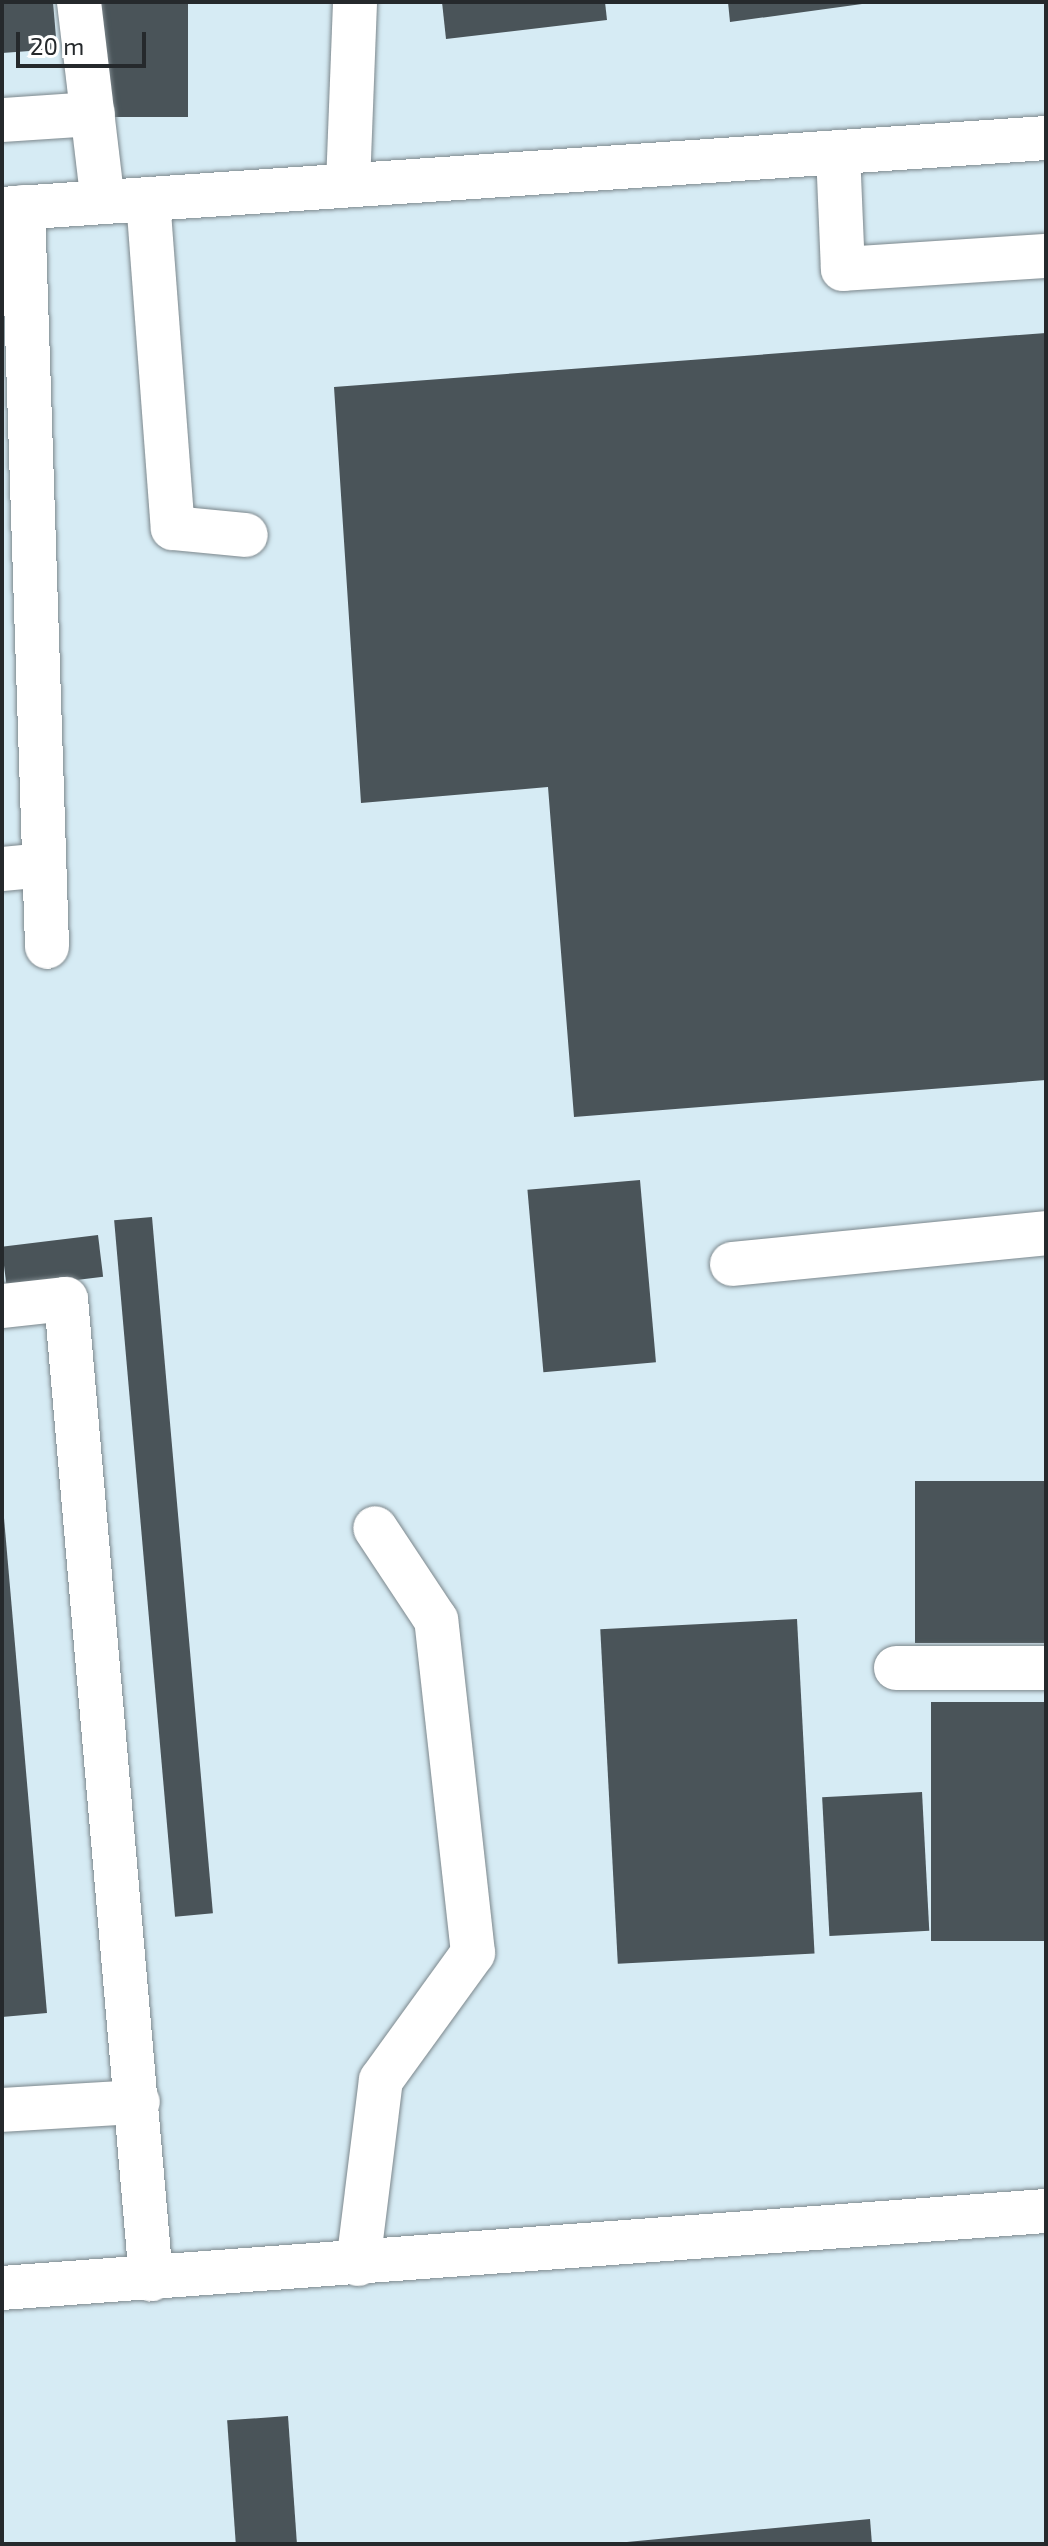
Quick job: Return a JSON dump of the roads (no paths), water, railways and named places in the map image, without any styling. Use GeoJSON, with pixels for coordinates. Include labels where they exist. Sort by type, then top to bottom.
{"type":"FeatureCollection","features":[{"type":"Feature","properties":{"kind":"lane"},"geometry":{"type":"LineString","coordinates":[[79,2],[103,202]]}},
{"type":"Feature","properties":{"kind":"lane"},"geometry":{"type":"LineString","coordinates":[[348,185],[355,2]]}},
{"type":"Feature","properties":{"kind":"lane"},"geometry":{"type":"LineString","coordinates":[[2,120],[93,114]]}},
{"type":"Feature","properties":{"kind":"lane"},"geometry":{"type":"LineString","coordinates":[[47,947],[23,867],[12,208],[1046,138]]}},
{"type":"Feature","properties":{"kind":"lane"},"geometry":{"type":"LineString","coordinates":[[838,152],[843,269],[1046,256]]}},
{"type":"Feature","properties":{"kind":"lane"},"geometry":{"type":"LineString","coordinates":[[148,199],[173,528],[246,535]]}},
{"type":"Feature","properties":{"kind":"lane"},"geometry":{"type":"LineString","coordinates":[[732,1264],[1046,1233]]}},
{"type":"Feature","properties":{"kind":"lane"},"geometry":{"type":"LineString","coordinates":[[2,1306],[66,1299],[151,2279]]}},
{"type":"Feature","properties":{"kind":"lane"},"geometry":{"type":"LineString","coordinates":[[358,2264],[381,2080],[473,1953],[436,1620],[375,1528]]}},
{"type":"Feature","properties":{"kind":"lane"},"geometry":{"type":"LineString","coordinates":[[896,1668],[1046,1668]]}},
{"type":"Feature","properties":{"kind":"lane"},"geometry":{"type":"LineString","coordinates":[[2,2110],[138,2102]]}},
{"type":"Feature","properties":{"kind":"lane"},"geometry":{"type":"LineString","coordinates":[[2,2288],[1046,2211]]}}]}
